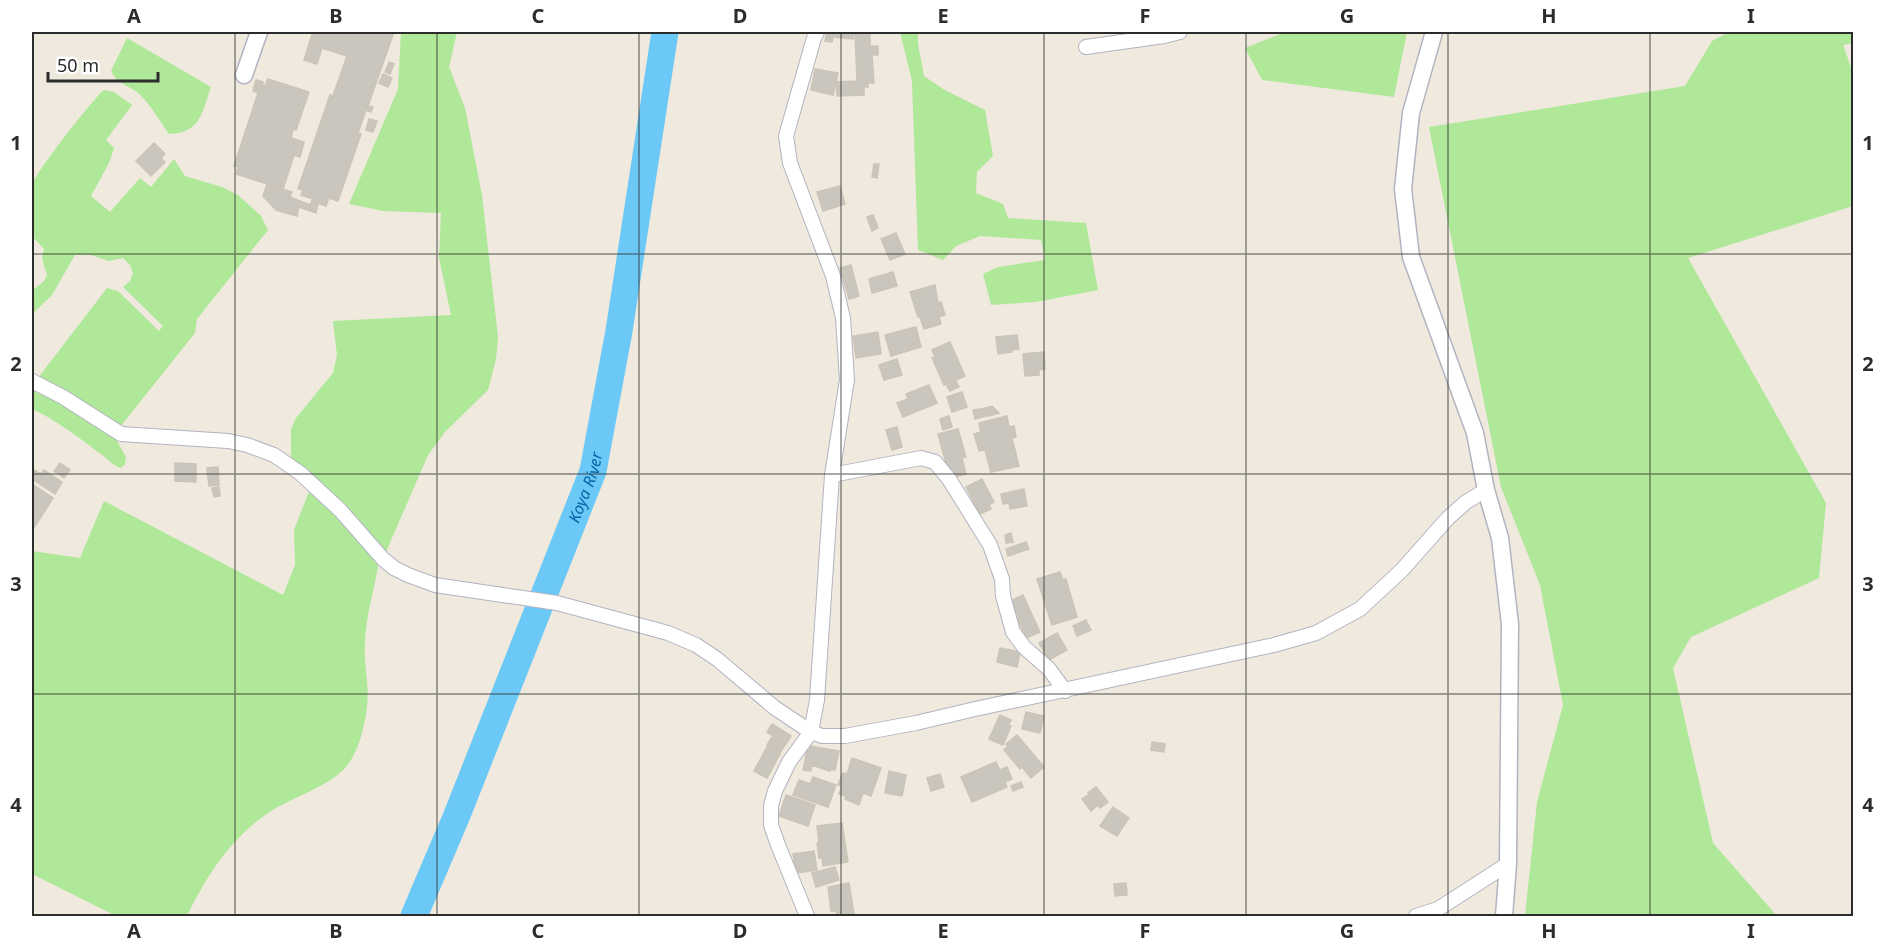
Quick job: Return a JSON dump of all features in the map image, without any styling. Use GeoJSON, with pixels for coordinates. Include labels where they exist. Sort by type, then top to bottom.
{"type":"FeatureCollection","features":[{"type":"Feature","properties":{"kind":"street"},"geometry":{"type":"LineString","coordinates":[[244,75],[259,32]]}},
{"type":"Feature","properties":{"kind":"street"},"geometry":{"type":"LineString","coordinates":[[807,916],[771,825],[771,806],[775,791],[789,762],[811,732],[817,700],[832,475],[847,380],[843,318],[832,276],[790,163],[786,136],[814,38],[818,32]]}},
{"type":"Feature","properties":{"kind":"street"},"geometry":{"type":"LineString","coordinates":[[1086,47],[1180,32]]}},
{"type":"Feature","properties":{"kind":"street"},"geometry":{"type":"LineString","coordinates":[[1434,32],[1411,113],[1403,189],[1411,257],[1475,433],[1486,490],[1500,538],[1510,624],[1508,864],[1504,916]]}},
{"type":"Feature","properties":{"kind":"street"},"geometry":{"type":"LineString","coordinates":[[32,381],[63,397],[121,434],[228,441],[274,455],[300,473],[340,510],[383,559],[394,568],[435,585],[556,603],[668,633],[696,645],[717,659],[775,708],[811,732],[822,736],[845,736],[916,723],[1274,645],[1316,633],[1360,609],[1402,570],[1448,518],[1466,502],[1486,490]]}},
{"type":"Feature","properties":{"kind":"street"},"geometry":{"type":"LineString","coordinates":[[832,475],[921,458],[935,462],[949,479],[990,545],[1002,579],[1003,596],[1013,632],[1024,647],[1049,669],[1065,691]]}},
{"type":"Feature","properties":{"kind":"street"},"geometry":{"type":"LineString","coordinates":[[1416,916],[1438,909],[1508,864]]}},
{"type":"Feature","properties":{"kind":"green space"},"geometry":{"type":"Polygon","coordinates":[[[401,32],[457,32],[449,67],[465,108],[482,195],[498,337],[496,359],[488,390],[445,432],[428,455],[386,552],[342,506],[291,459],[291,429],[296,418],[333,373],[337,355],[333,321],[451,315],[439,258],[441,213],[383,211],[349,204],[398,89],[401,32]]]}},
{"type":"Feature","properties":{"kind":"green space"},"geometry":{"type":"Polygon","coordinates":[[[900,32],[918,32],[924,76],[943,89],[985,110],[993,156],[977,172],[976,193],[1003,204],[1008,218],[1086,223],[1098,290],[1036,302],[991,305],[983,274],[998,267],[1045,260],[1041,240],[980,236],[956,246],[943,260],[918,250],[912,81],[900,32]]]}},
{"type":"Feature","properties":{"kind":"green space"},"geometry":{"type":"Polygon","coordinates":[[[1285,32],[1407,32],[1394,97],[1262,80],[1245,48],[1285,32]]]}},
{"type":"Feature","properties":{"kind":"green space"},"geometry":{"type":"Polygon","coordinates":[[[1729,32],[1853,32],[1853,43],[1843,45],[1853,73],[1853,206],[1688,258],[1826,503],[1819,578],[1691,637],[1673,668],[1713,843],[1777,916],[1525,916],[1537,802],[1563,705],[1540,585],[1501,487],[1429,127],[1685,86],[1712,41],[1729,32]]]}},
{"type":"Feature","properties":{"kind":"green space"},"geometry":{"type":"Polygon","coordinates":[[[127,38],[211,87],[199,120],[188,130],[169,134],[142,96],[113,75],[111,71],[127,38]]]}},
{"type":"Feature","properties":{"kind":"green space"},"geometry":{"type":"Polygon","coordinates":[[[104,90],[114,92],[132,105],[106,140],[114,148],[109,163],[91,196],[110,212],[140,178],[151,187],[174,159],[185,176],[222,187],[238,195],[261,216],[268,230],[197,319],[195,333],[120,427],[65,391],[38,378],[107,288],[118,291],[159,331],[163,326],[123,287],[130,281],[133,273],[130,265],[123,258],[109,261],[91,255],[75,255],[52,295],[32,314],[32,291],[44,281],[47,275],[42,259],[44,249],[32,236],[32,185],[65,136],[104,90]]]}},
{"type":"Feature","properties":{"kind":"green space"},"geometry":{"type":"Polygon","coordinates":[[[32,388],[59,401],[116,439],[126,457],[125,464],[121,468],[115,465],[66,429],[32,409],[32,388]]]}},
{"type":"Feature","properties":{"kind":"green space"},"geometry":{"type":"Polygon","coordinates":[[[310,489],[336,513],[379,560],[366,632],[368,698],[366,713],[359,743],[349,763],[335,777],[261,818],[234,842],[213,870],[187,916],[114,916],[32,874],[32,551],[80,558],[104,501],[283,595],[295,565],[294,530],[310,489]]]}},
{"type":"Feature","properties":{"kind":"building"},"geometry":{"type":"Polygon","coordinates":[[[313,32],[394,32],[368,106],[373,107],[371,112],[366,110],[358,133],[361,134],[338,201],[329,198],[326,206],[301,195],[303,190],[298,189],[330,95],[333,96],[347,56],[309,44],[313,32]]]}},
{"type":"Feature","properties":{"kind":"building"},"geometry":{"type":"Polygon","coordinates":[[[827,32],[834,32],[832,42],[825,41],[827,32]]]}},
{"type":"Feature","properties":{"kind":"building"},"geometry":{"type":"Polygon","coordinates":[[[835,32],[854,32],[853,39],[834,37],[835,32]]]}},
{"type":"Feature","properties":{"kind":"building"},"geometry":{"type":"Polygon","coordinates":[[[855,32],[870,32],[870,46],[878,46],[878,55],[872,55],[874,83],[868,83],[868,87],[864,87],[864,95],[837,96],[836,82],[857,81],[855,32]]]}},
{"type":"Feature","properties":{"kind":"building"},"geometry":{"type":"Polygon","coordinates":[[[309,44],[322,48],[317,64],[304,60],[309,44]]]}},
{"type":"Feature","properties":{"kind":"building"},"geometry":{"type":"Polygon","coordinates":[[[389,62],[394,64],[390,74],[385,72],[389,62]]]}},
{"type":"Feature","properties":{"kind":"building"},"geometry":{"type":"Polygon","coordinates":[[[815,69],[838,73],[833,95],[811,90],[815,69]]]}},
{"type":"Feature","properties":{"kind":"building"},"geometry":{"type":"Polygon","coordinates":[[[383,74],[392,78],[388,87],[379,83],[383,74]]]}},
{"type":"Feature","properties":{"kind":"building"},"geometry":{"type":"Polygon","coordinates":[[[268,79],[309,92],[291,138],[304,142],[300,157],[294,155],[283,189],[236,174],[238,167],[234,166],[258,93],[253,91],[256,80],[263,82],[262,85],[265,86],[268,79]]]}},
{"type":"Feature","properties":{"kind":"building"},"geometry":{"type":"Polygon","coordinates":[[[369,119],[377,121],[373,132],[366,130],[369,119]]]}},
{"type":"Feature","properties":{"kind":"building"},"geometry":{"type":"Polygon","coordinates":[[[154,143],[165,154],[161,158],[165,162],[151,176],[136,161],[154,143]]]}},
{"type":"Feature","properties":{"kind":"building"},"geometry":{"type":"Polygon","coordinates":[[[874,164],[879,164],[877,178],[872,177],[874,164]]]}},
{"type":"Feature","properties":{"kind":"building"},"geometry":{"type":"Polygon","coordinates":[[[267,184],[292,192],[290,197],[310,205],[312,201],[318,203],[316,213],[299,207],[297,216],[276,210],[263,196],[267,184]]]}},
{"type":"Feature","properties":{"kind":"building"},"geometry":{"type":"Polygon","coordinates":[[[840,186],[845,204],[823,211],[817,192],[840,186]]]}},
{"type":"Feature","properties":{"kind":"building"},"geometry":{"type":"Polygon","coordinates":[[[873,215],[878,228],[872,231],[867,217],[873,215]]]}},
{"type":"Feature","properties":{"kind":"building"},"geometry":{"type":"Polygon","coordinates":[[[896,233],[905,254],[890,260],[881,239],[896,233]]]}},
{"type":"Feature","properties":{"kind":"building"},"geometry":{"type":"Polygon","coordinates":[[[851,265],[859,296],[849,299],[840,268],[851,265]]]}},
{"type":"Feature","properties":{"kind":"building"},"geometry":{"type":"Polygon","coordinates":[[[893,272],[897,286],[872,293],[869,279],[893,272]]]}},
{"type":"Feature","properties":{"kind":"building"},"geometry":{"type":"Polygon","coordinates":[[[935,285],[938,303],[941,302],[945,315],[939,317],[941,324],[924,329],[910,292],[935,285]]]}},
{"type":"Feature","properties":{"kind":"building"},"geometry":{"type":"Polygon","coordinates":[[[916,327],[921,347],[891,356],[885,335],[916,327]]]}},
{"type":"Feature","properties":{"kind":"building"},"geometry":{"type":"Polygon","coordinates":[[[878,332],[881,354],[856,358],[853,336],[878,332]]]}},
{"type":"Feature","properties":{"kind":"building"},"geometry":{"type":"Polygon","coordinates":[[[1017,335],[1019,349],[998,354],[996,337],[1017,335]]]}},
{"type":"Feature","properties":{"kind":"building"},"geometry":{"type":"Polygon","coordinates":[[[950,342],[965,376],[944,385],[932,358],[935,357],[932,350],[950,342]]]}},
{"type":"Feature","properties":{"kind":"building"},"geometry":{"type":"Polygon","coordinates":[[[1044,352],[1045,369],[1039,370],[1039,375],[1025,376],[1023,354],[1044,352]]]}},
{"type":"Feature","properties":{"kind":"building"},"geometry":{"type":"Polygon","coordinates":[[[897,359],[902,375],[884,380],[879,365],[897,359]]]}},
{"type":"Feature","properties":{"kind":"building"},"geometry":{"type":"Polygon","coordinates":[[[956,381],[959,387],[950,391],[947,386],[956,381]]]}},
{"type":"Feature","properties":{"kind":"building"},"geometry":{"type":"Polygon","coordinates":[[[929,385],[937,403],[903,417],[897,403],[908,399],[906,394],[929,385]]]}},
{"type":"Feature","properties":{"kind":"building"},"geometry":{"type":"Polygon","coordinates":[[[962,392],[967,407],[952,412],[947,397],[962,392]]]}},
{"type":"Feature","properties":{"kind":"building"},"geometry":{"type":"Polygon","coordinates":[[[992,406],[999,413],[988,416],[986,408],[992,406]]]}},
{"type":"Feature","properties":{"kind":"building"},"geometry":{"type":"Polygon","coordinates":[[[985,408],[986,416],[975,419],[973,410],[985,408]]]}},
{"type":"Feature","properties":{"kind":"building"},"geometry":{"type":"Polygon","coordinates":[[[949,416],[952,427],[943,430],[940,419],[949,416]]]}},
{"type":"Feature","properties":{"kind":"building"},"geometry":{"type":"Polygon","coordinates":[[[1007,416],[1009,427],[1014,426],[1016,437],[1012,438],[1019,466],[991,472],[985,450],[979,451],[974,434],[981,432],[979,423],[1007,416]]]}},
{"type":"Feature","properties":{"kind":"building"},"geometry":{"type":"Polygon","coordinates":[[[897,427],[902,447],[892,450],[886,430],[897,427]]]}},
{"type":"Feature","properties":{"kind":"building"},"geometry":{"type":"Polygon","coordinates":[[[958,429],[966,457],[962,458],[966,474],[950,478],[938,434],[958,429]]]}},
{"type":"Feature","properties":{"kind":"building"},"geometry":{"type":"Polygon","coordinates":[[[60,463],[70,470],[64,478],[54,471],[60,463]]]}},
{"type":"Feature","properties":{"kind":"building"},"geometry":{"type":"Polygon","coordinates":[[[175,463],[196,464],[196,482],[175,481],[175,463]]]}},
{"type":"Feature","properties":{"kind":"building"},"geometry":{"type":"Polygon","coordinates":[[[218,467],[219,485],[209,486],[207,468],[218,467]]]}},
{"type":"Feature","properties":{"kind":"building"},"geometry":{"type":"Polygon","coordinates":[[[34,470],[41,474],[44,470],[62,482],[55,494],[32,479],[34,470]]]}},
{"type":"Feature","properties":{"kind":"building"},"geometry":{"type":"Polygon","coordinates":[[[982,479],[994,502],[989,505],[991,509],[980,514],[966,487],[982,479]]]}},
{"type":"Feature","properties":{"kind":"building"},"geometry":{"type":"Polygon","coordinates":[[[32,484],[53,498],[32,531],[32,484]]]}},
{"type":"Feature","properties":{"kind":"building"},"geometry":{"type":"Polygon","coordinates":[[[219,487],[220,496],[214,497],[212,488],[219,487]]]}},
{"type":"Feature","properties":{"kind":"building"},"geometry":{"type":"Polygon","coordinates":[[[1024,489],[1027,506],[1010,509],[1009,503],[1003,504],[1001,494],[1024,489]]]}},
{"type":"Feature","properties":{"kind":"building"},"geometry":{"type":"Polygon","coordinates":[[[1011,533],[1013,542],[1006,543],[1005,535],[1011,533]]]}},
{"type":"Feature","properties":{"kind":"building"},"geometry":{"type":"Polygon","coordinates":[[[1026,542],[1029,549],[1008,556],[1006,549],[1026,542]]]}},
{"type":"Feature","properties":{"kind":"building"},"geometry":{"type":"Polygon","coordinates":[[[1060,572],[1063,580],[1066,579],[1077,617],[1052,625],[1037,579],[1060,572]]]}},
{"type":"Feature","properties":{"kind":"building"},"geometry":{"type":"Polygon","coordinates":[[[1023,595],[1040,632],[1026,638],[1010,601],[1023,595]]]}},
{"type":"Feature","properties":{"kind":"building"},"geometry":{"type":"Polygon","coordinates":[[[1086,620],[1091,630],[1077,636],[1073,626],[1086,620]]]}},
{"type":"Feature","properties":{"kind":"building"},"geometry":{"type":"Polygon","coordinates":[[[1057,633],[1067,650],[1049,660],[1039,643],[1057,633]]]}},
{"type":"Feature","properties":{"kind":"building"},"geometry":{"type":"Polygon","coordinates":[[[1000,648],[1020,652],[1017,667],[997,662],[1000,648]]]}},
{"type":"Feature","properties":{"kind":"building"},"geometry":{"type":"Polygon","coordinates":[[[1026,712],[1044,716],[1040,733],[1022,729],[1026,712]]]}},
{"type":"Feature","properties":{"kind":"building"},"geometry":{"type":"Polygon","coordinates":[[[1000,715],[1011,720],[1008,725],[1011,726],[1003,745],[989,739],[1000,715]]]}},
{"type":"Feature","properties":{"kind":"building"},"geometry":{"type":"Polygon","coordinates":[[[772,724],[791,736],[786,744],[767,732],[772,724]]]}},
{"type":"Feature","properties":{"kind":"building"},"geometry":{"type":"Polygon","coordinates":[[[1017,735],[1044,767],[1031,778],[1004,750],[1008,746],[1006,744],[1017,735]]]}},
{"type":"Feature","properties":{"kind":"building"},"geometry":{"type":"Polygon","coordinates":[[[772,737],[785,745],[780,753],[767,745],[772,737]]]}},
{"type":"Feature","properties":{"kind":"building"},"geometry":{"type":"Polygon","coordinates":[[[1152,742],[1165,744],[1164,752],[1151,750],[1152,742]]]}},
{"type":"Feature","properties":{"kind":"building"},"geometry":{"type":"Polygon","coordinates":[[[810,746],[839,751],[835,770],[830,771],[812,765],[811,771],[803,770],[810,746]]]}},
{"type":"Feature","properties":{"kind":"building"},"geometry":{"type":"Polygon","coordinates":[[[767,747],[780,754],[767,778],[754,771],[767,747]]]}},
{"type":"Feature","properties":{"kind":"building"},"geometry":{"type":"Polygon","coordinates":[[[852,758],[881,768],[871,796],[863,793],[859,805],[839,794],[842,786],[838,785],[843,773],[847,774],[852,758]]]}},
{"type":"Feature","properties":{"kind":"building"},"geometry":{"type":"Polygon","coordinates":[[[996,762],[1000,770],[1007,767],[1012,779],[1005,782],[1007,787],[972,802],[961,777],[996,762]]]}},
{"type":"Feature","properties":{"kind":"building"},"geometry":{"type":"Polygon","coordinates":[[[889,771],[906,775],[902,796],[885,793],[889,771]]]}},
{"type":"Feature","properties":{"kind":"building"},"geometry":{"type":"Polygon","coordinates":[[[940,774],[944,787],[931,791],[927,778],[940,774]]]}},
{"type":"Feature","properties":{"kind":"building"},"geometry":{"type":"Polygon","coordinates":[[[813,777],[836,785],[828,807],[793,795],[799,780],[810,784],[813,777]]]}},
{"type":"Feature","properties":{"kind":"building"},"geometry":{"type":"Polygon","coordinates":[[[1021,782],[1023,787],[1013,791],[1011,786],[1021,782]]]}},
{"type":"Feature","properties":{"kind":"building"},"geometry":{"type":"Polygon","coordinates":[[[1096,787],[1108,802],[1100,808],[1088,793],[1096,787]]]}},
{"type":"Feature","properties":{"kind":"building"},"geometry":{"type":"Polygon","coordinates":[[[786,795],[815,805],[808,826],[779,816],[786,795]]]}},
{"type":"Feature","properties":{"kind":"building"},"geometry":{"type":"Polygon","coordinates":[[[1088,795],[1097,806],[1091,811],[1082,799],[1088,795]]]}},
{"type":"Feature","properties":{"kind":"building"},"geometry":{"type":"Polygon","coordinates":[[[1113,807],[1129,818],[1117,836],[1100,826],[1113,807]]]}},
{"type":"Feature","properties":{"kind":"building"},"geometry":{"type":"Polygon","coordinates":[[[842,823],[848,862],[823,866],[822,858],[819,858],[817,826],[842,823]]]}},
{"type":"Feature","properties":{"kind":"building"},"geometry":{"type":"Polygon","coordinates":[[[814,851],[817,870],[796,873],[793,854],[814,851]]]}},
{"type":"Feature","properties":{"kind":"building"},"geometry":{"type":"Polygon","coordinates":[[[835,867],[839,880],[816,887],[812,873],[835,867]]]}},
{"type":"Feature","properties":{"kind":"building"},"geometry":{"type":"Polygon","coordinates":[[[849,883],[854,914],[837,916],[836,911],[831,911],[828,887],[849,883]]]}},
{"type":"Feature","properties":{"kind":"building"},"geometry":{"type":"Polygon","coordinates":[[[1126,883],[1127,895],[1115,896],[1114,884],[1126,883]]]}},
{"type":"Feature","properties":{"kind":"waterway","name":"Koya River"},"geometry":{"type":"LineString","coordinates":[[414,916],[457,815],[593,471],[619,331],[665,32]]}}]}
